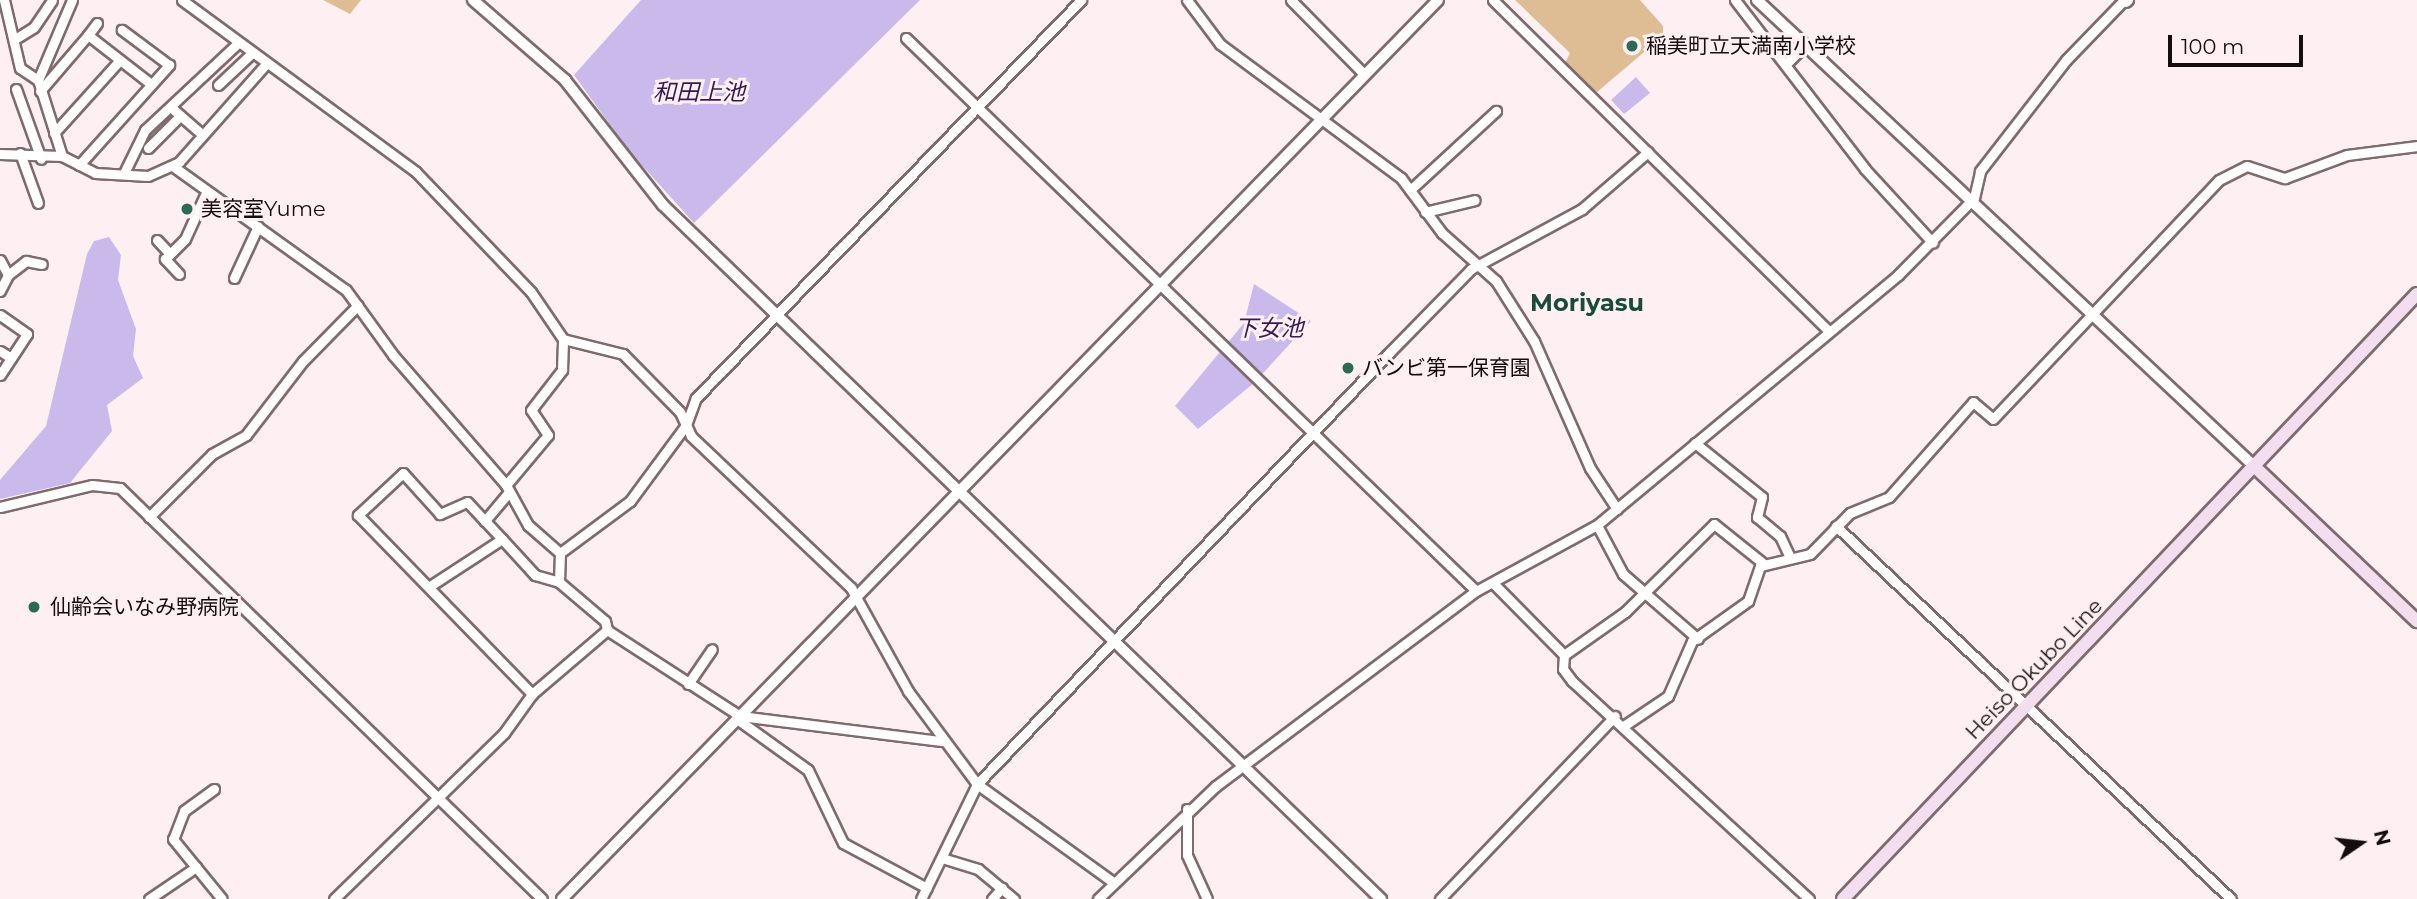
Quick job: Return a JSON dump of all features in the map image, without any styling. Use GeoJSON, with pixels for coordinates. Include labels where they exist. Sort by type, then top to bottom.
{"type":"FeatureCollection","features":[{"type":"Feature","properties":{"kind":"main road","name":"Heiso Okubo Line"},"geometry":{"type":"LineString","coordinates":[[1843,899],[2417,294]]}},
{"type":"Feature","properties":{"kind":"main road"},"geometry":{"type":"LineString","coordinates":[[2254,466],[2417,621]]}},
{"type":"Feature","properties":{"kind":"street"},"geometry":{"type":"LineString","coordinates":[[15,39],[34,27],[52,0]]}},
{"type":"Feature","properties":{"kind":"street"},"geometry":{"type":"LineString","coordinates":[[62,156],[38,80],[72,0]]}},
{"type":"Feature","properties":{"kind":"street"},"geometry":{"type":"LineString","coordinates":[[182,0],[266,64],[341,111],[416,172],[531,292],[563,339],[562,370],[531,410],[548,435],[485,522]]}},
{"type":"Feature","properties":{"kind":"street"},"geometry":{"type":"LineString","coordinates":[[473,0],[565,80],[632,170],[775,315],[1381,899]]}},
{"type":"Feature","properties":{"kind":"street"},"geometry":{"type":"LineString","coordinates":[[560,553],[630,501],[685,425],[696,398],[1081,0]]}},
{"type":"Feature","properties":{"kind":"street"},"geometry":{"type":"LineString","coordinates":[[1187,0],[1220,44],[1322,116],[1410,190],[1425,212],[1480,267],[1534,341],[1590,468],[1617,509]]}},
{"type":"Feature","properties":{"kind":"street"},"geometry":{"type":"LineString","coordinates":[[1291,0],[1364,74]]}},
{"type":"Feature","properties":{"kind":"street"},"geometry":{"type":"LineString","coordinates":[[562,899],[855,601],[1160,282],[1438,0]]}},
{"type":"Feature","properties":{"kind":"street"},"geometry":{"type":"LineString","coordinates":[[1493,0],[1829,331]]}},
{"type":"Feature","properties":{"kind":"street"},"geometry":{"type":"LineString","coordinates":[[1735,0],[1788,62],[1865,169],[1933,243]]}},
{"type":"Feature","properties":{"kind":"street"},"geometry":{"type":"LineString","coordinates":[[1757,0],[1974,198],[2254,466]]}},
{"type":"Feature","properties":{"kind":"street"},"geometry":{"type":"LineString","coordinates":[[8,1],[20,68],[38,80]]}},
{"type":"Feature","properties":{"kind":"street"},"geometry":{"type":"LineString","coordinates":[[1103,897],[1113,881],[1155,848],[1187,809],[1476,591],[1494,584],[1597,525],[1933,243],[1974,198],[1989,160],[2066,60],[2126,1]]}},
{"type":"Feature","properties":{"kind":"street"},"geometry":{"type":"LineString","coordinates":[[40,91],[97,23]]}},
{"type":"Feature","properties":{"kind":"street"},"geometry":{"type":"LineString","coordinates":[[79,165],[151,84],[168,60],[122,30]]}},
{"type":"Feature","properties":{"kind":"street"},"geometry":{"type":"LineString","coordinates":[[88,35],[151,84]]}},
{"type":"Feature","properties":{"kind":"street"},"geometry":{"type":"LineString","coordinates":[[906,38],[1476,591]]}},
{"type":"Feature","properties":{"kind":"street"},"geometry":{"type":"LineString","coordinates":[[124,173],[145,130],[238,43]]}},
{"type":"Feature","properties":{"kind":"street"},"geometry":{"type":"LineString","coordinates":[[1788,62],[1806,44]]}},
{"type":"Feature","properties":{"kind":"street"},"geometry":{"type":"LineString","coordinates":[[218,85],[252,53]]}},
{"type":"Feature","properties":{"kind":"street"},"geometry":{"type":"LineString","coordinates":[[54,133],[120,60]]}},
{"type":"Feature","properties":{"kind":"street"},"geometry":{"type":"LineString","coordinates":[[0,154],[20,153],[41,159],[62,156],[96,173],[148,176],[174,167],[266,64]]}},
{"type":"Feature","properties":{"kind":"street"},"geometry":{"type":"LineString","coordinates":[[16,89],[41,159]]}},
{"type":"Feature","properties":{"kind":"street"},"geometry":{"type":"LineString","coordinates":[[1410,190],[1496,111]]}},
{"type":"Feature","properties":{"kind":"street"},"geometry":{"type":"LineString","coordinates":[[148,148],[177,113],[203,135]]}},
{"type":"Feature","properties":{"kind":"street"},"geometry":{"type":"LineString","coordinates":[[1764,564],[1810,554],[1836,526],[1903,486],[1973,402],[1993,419],[2219,180],[2239,169],[2285,178],[2347,155],[2417,146]]}},
{"type":"Feature","properties":{"kind":"street"},"geometry":{"type":"LineString","coordinates":[[921,899],[977,784],[1471,269],[1480,267],[1605,194],[1648,152]]}},
{"type":"Feature","properties":{"kind":"street"},"geometry":{"type":"LineString","coordinates":[[20,153],[38,203]]}},
{"type":"Feature","properties":{"kind":"street"},"geometry":{"type":"LineString","coordinates":[[174,167],[205,195],[258,226],[329,274],[508,489],[528,525],[560,553]]}},
{"type":"Feature","properties":{"kind":"street"},"geometry":{"type":"LineString","coordinates":[[179,274],[165,259],[185,239],[205,195]]}},
{"type":"Feature","properties":{"kind":"street"},"geometry":{"type":"LineString","coordinates":[[1425,212],[1475,200]]}},
{"type":"Feature","properties":{"kind":"street"},"geometry":{"type":"LineString","coordinates":[[234,278],[258,226]]}},
{"type":"Feature","properties":{"kind":"street"},"geometry":{"type":"LineString","coordinates":[[157,240],[170,254]]}},
{"type":"Feature","properties":{"kind":"street"},"geometry":{"type":"LineString","coordinates":[[0,260],[8,275]]}},
{"type":"Feature","properties":{"kind":"street"},"geometry":{"type":"LineString","coordinates":[[0,291],[8,275],[26,261],[42,264]]}},
{"type":"Feature","properties":{"kind":"street"},"geometry":{"type":"LineString","coordinates":[[149,517],[212,454],[246,436],[303,360],[358,306]]}},
{"type":"Feature","properties":{"kind":"street"},"geometry":{"type":"LineString","coordinates":[[0,316],[27,334],[0,375]]}},
{"type":"Feature","properties":{"kind":"street"},"geometry":{"type":"LineString","coordinates":[[563,339],[623,354],[721,467],[851,588],[855,601],[942,741],[977,784],[1113,881]]}},
{"type":"Feature","properties":{"kind":"street"},"geometry":{"type":"LineString","coordinates":[[0,351],[11,358]]}},
{"type":"Feature","properties":{"kind":"street"},"geometry":{"type":"LineString","coordinates":[[1695,443],[1762,497],[1757,517],[1780,536],[1790,557]]}},
{"type":"Feature","properties":{"kind":"street"},"geometry":{"type":"LineString","coordinates":[[532,694],[430,586],[358,515],[407,473],[440,514],[467,502],[535,575],[559,582],[605,621],[607,630],[738,718],[808,770],[843,843],[926,888]]}},
{"type":"Feature","properties":{"kind":"street"},"geometry":{"type":"LineString","coordinates":[[0,507],[109,484],[149,517],[542,899]]}},
{"type":"Feature","properties":{"kind":"street"},"geometry":{"type":"LineString","coordinates":[[1564,655],[1647,592],[1714,524],[1764,564]]}},
{"type":"Feature","properties":{"kind":"street"},"geometry":{"type":"LineString","coordinates":[[1597,525],[1623,573],[1698,639]]}},
{"type":"Feature","properties":{"kind":"street"},"geometry":{"type":"LineString","coordinates":[[1836,526],[2231,899]]}},
{"type":"Feature","properties":{"kind":"street"},"geometry":{"type":"LineString","coordinates":[[430,586],[502,539]]}},
{"type":"Feature","properties":{"kind":"street"},"geometry":{"type":"LineString","coordinates":[[559,582],[560,553]]}},
{"type":"Feature","properties":{"kind":"street"},"geometry":{"type":"LineString","coordinates":[[1625,725],[1668,696],[1679,664],[1698,639],[1748,601],[1764,564]]}},
{"type":"Feature","properties":{"kind":"street"},"geometry":{"type":"LineString","coordinates":[[1494,584],[1564,655],[1563,669],[1572,681],[1625,725],[1809,899]]}},
{"type":"Feature","properties":{"kind":"street"},"geometry":{"type":"LineString","coordinates":[[334,899],[504,733],[532,694],[607,630]]}},
{"type":"Feature","properties":{"kind":"street"},"geometry":{"type":"LineString","coordinates":[[688,684],[712,649]]}},
{"type":"Feature","properties":{"kind":"street"},"geometry":{"type":"LineString","coordinates":[[1440,899],[1615,716]]}},
{"type":"Feature","properties":{"kind":"street"},"geometry":{"type":"LineString","coordinates":[[738,718],[942,741]]}},
{"type":"Feature","properties":{"kind":"street"},"geometry":{"type":"LineString","coordinates":[[214,789],[184,811],[173,832],[219,898]]}},
{"type":"Feature","properties":{"kind":"street"},"geometry":{"type":"LineString","coordinates":[[1187,809],[1187,855],[1207,899]]}},
{"type":"Feature","properties":{"kind":"street"},"geometry":{"type":"LineString","coordinates":[[942,858],[978,869],[1014,899]]}},
{"type":"Feature","properties":{"kind":"street"},"geometry":{"type":"LineString","coordinates":[[149,899],[196,867]]}},
{"type":"Feature","properties":{"kind":"street"},"geometry":{"type":"LineString","coordinates":[[992,899],[1002,888]]}},
{"type":"Feature","properties":{"kind":"shaded area"},"geometry":{"type":"Polygon","coordinates":[[[323,0],[361,0],[350,14],[323,0]]]}},
{"type":"Feature","properties":{"kind":"shaded area"},"geometry":{"type":"Polygon","coordinates":[[[1515,0],[1640,0],[1663,26],[1663,36],[1596,93],[1565,63],[1570,53],[1515,0]]]}},
{"type":"Feature","properties":{"kind":"water","name":"和田上池"},"geometry":{"type":"Polygon","coordinates":[[[641,0],[920,0],[694,223],[629,151],[574,75],[641,0]]]}},
{"type":"Feature","properties":{"kind":"water"},"geometry":{"type":"Polygon","coordinates":[[[1636,77],[1650,93],[1624,114],[1611,100],[1636,77]]]}},
{"type":"Feature","properties":{"kind":"water"},"geometry":{"type":"Polygon","coordinates":[[[109,237],[121,255],[118,280],[136,329],[133,356],[143,378],[107,405],[112,431],[70,483],[0,499],[0,480],[46,426],[87,254],[94,241],[109,237]]]}},
{"type":"Feature","properties":{"kind":"water","name":"下女池"},"geometry":{"type":"Polygon","coordinates":[[[1254,284],[1311,321],[1254,383],[1198,429],[1175,406],[1244,323],[1254,284]]]}},
{"type":"Feature","properties":{"kind":"place","name":"稲美町立天満南小学校"},"geometry":{"type":"Point","coordinates":[1632,46]}},
{"type":"Feature","properties":{"kind":"place","name":"美容室Yume"},"geometry":{"type":"Point","coordinates":[187,209]}},
{"type":"Feature","properties":{"kind":"place","name":"バンビ第一保育園"},"geometry":{"type":"Point","coordinates":[1348,368]}},
{"type":"Feature","properties":{"kind":"place","name":"仙齢会いなみ野病院"},"geometry":{"type":"Point","coordinates":[34,607]}},
{"type":"Feature","properties":{"kind":"district","name":"Moriyasu"},"geometry":{"type":"Point","coordinates":[1587,303]}}]}
